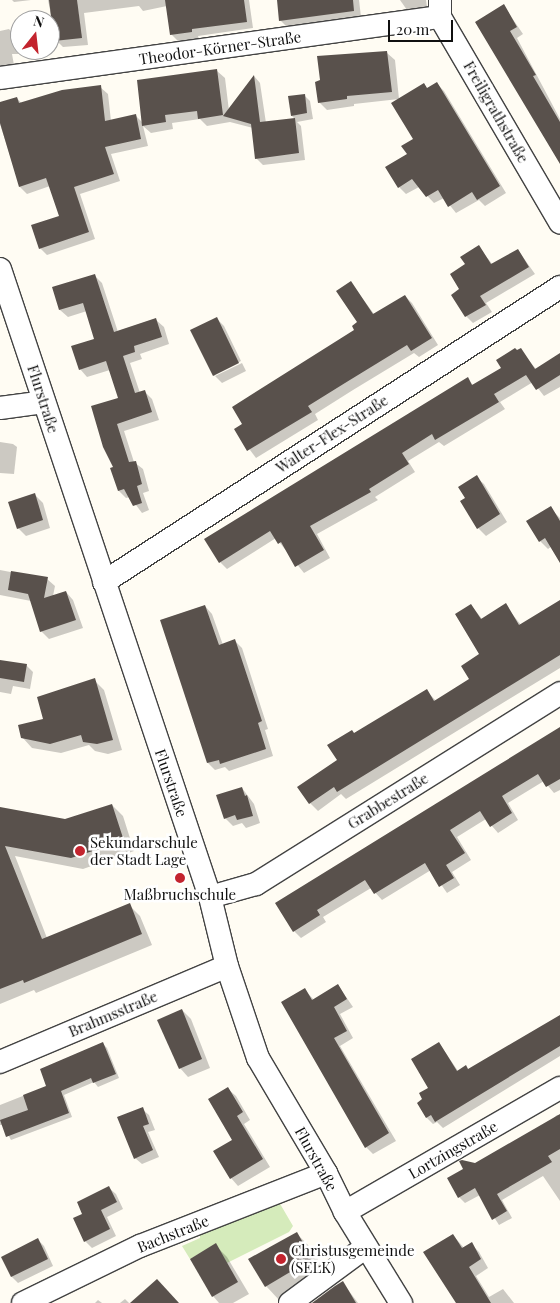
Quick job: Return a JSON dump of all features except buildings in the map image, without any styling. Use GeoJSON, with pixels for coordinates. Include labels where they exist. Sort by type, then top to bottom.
{"type":"FeatureCollection","features":[{"type":"Feature","properties":{"kind":"street","name":"Theodor-Körner-Straße"},"geometry":{"type":"LineString","coordinates":[[0,78],[440,8]]}},
{"type":"Feature","properties":{"kind":"street","name":"Freiligrathstraße"},"geometry":{"type":"LineString","coordinates":[[440,8],[560,222]]}},
{"type":"Feature","properties":{"kind":"street","name":"Flurstraße"},"geometry":{"type":"LineString","coordinates":[[0,269],[210,897],[227,966],[258,1058],[326,1173],[345,1212],[401,1303]]}},
{"type":"Feature","properties":{"kind":"street","name":"Walter-Flex-Straße"},"geometry":{"type":"LineString","coordinates":[[104,582],[560,287]]}},
{"type":"Feature","properties":{"kind":"street"},"geometry":{"type":"LineString","coordinates":[[0,408],[44,402]]}},
{"type":"Feature","properties":{"kind":"street","name":"Grabbestraße"},"geometry":{"type":"LineString","coordinates":[[210,897],[256,884],[560,693]]}},
{"type":"Feature","properties":{"kind":"street","name":"Brahmsstraße"},"geometry":{"type":"LineString","coordinates":[[0,1062],[227,966]]}},
{"type":"Feature","properties":{"kind":"street","name":"Lortzingstraße"},"geometry":{"type":"LineString","coordinates":[[345,1212],[560,1088]]}},
{"type":"Feature","properties":{"kind":"street","name":"Bachstraße"},"geometry":{"type":"LineString","coordinates":[[23,1303],[140,1246],[326,1173]]}},
{"type":"Feature","properties":{"kind":"street"},"geometry":{"type":"LineString","coordinates":[[290,1303],[366,1247]]}},
{"type":"Feature","properties":{"kind":"green space"},"geometry":{"type":"Polygon","coordinates":[[[279,1202],[293,1226],[289,1232],[227,1263],[216,1244],[190,1259],[182,1246],[200,1238],[200,1231],[279,1202]]]}},
{"type":"Feature","properties":{"kind":"place","name":"Sekundarschule der Stadt Lage"},"geometry":{"type":"Point","coordinates":[80,851]}},
{"type":"Feature","properties":{"kind":"place","name":"Maßbruchschule"},"geometry":{"type":"Point","coordinates":[180,878]}},
{"type":"Feature","properties":{"kind":"place","name":"Christusgemeinde (SELK)"},"geometry":{"type":"Point","coordinates":[281,1259]}}]}
